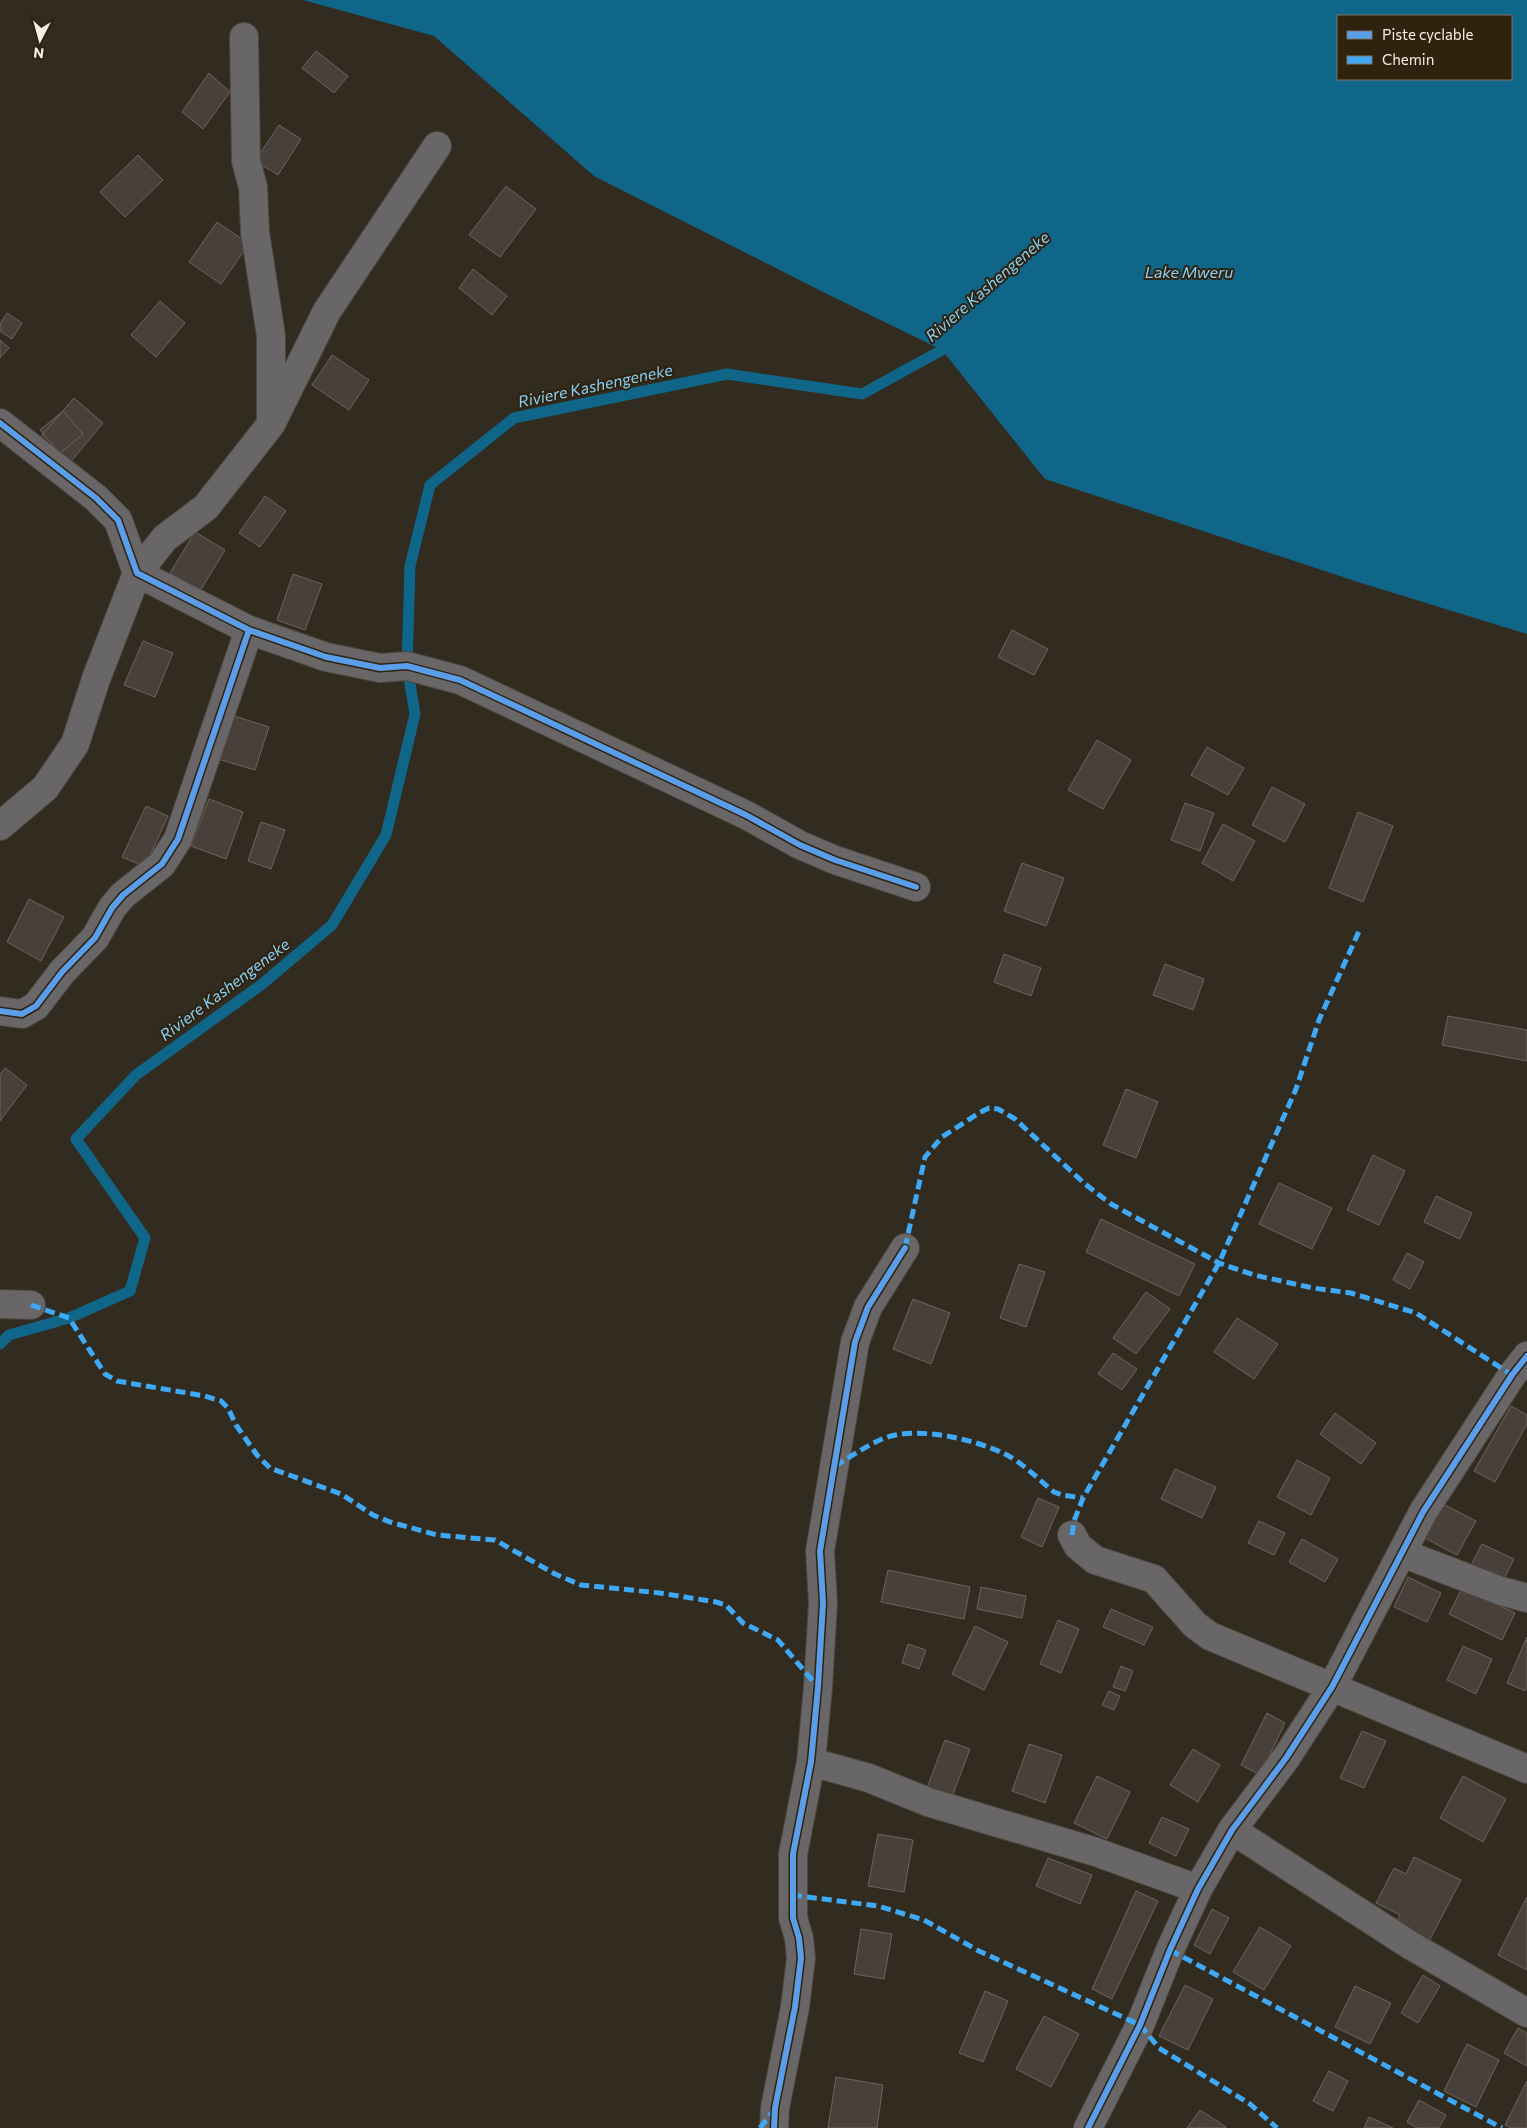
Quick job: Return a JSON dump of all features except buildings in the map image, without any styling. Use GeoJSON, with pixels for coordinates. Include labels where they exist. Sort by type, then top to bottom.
{"type":"FeatureCollection","features":[{"type":"Feature","properties":{"kind":"street"},"geometry":{"type":"LineString","coordinates":[[244,37],[246,161],[253,188],[255,232],[271,336],[271,424]]}},
{"type":"Feature","properties":{"kind":"street"},"geometry":{"type":"LineString","coordinates":[[0,826],[45,788],[75,744],[96,679],[137,573],[164,538],[206,507],[271,424],[327,311],[436,146]]}},
{"type":"Feature","properties":{"kind":"street"},"geometry":{"type":"LineString","coordinates":[[0,423],[96,498],[118,520],[137,573],[249,630],[326,657],[380,668],[407,666],[460,680],[746,815],[800,845],[835,860],[916,887]]}},
{"type":"Feature","properties":{"kind":"street"},"geometry":{"type":"LineString","coordinates":[[0,1011],[22,1014],[36,1006],[62,972],[95,938],[112,908],[123,896],[162,864],[178,839],[249,630]]}},
{"type":"Feature","properties":{"kind":"street"},"geometry":{"type":"LineString","coordinates":[[774,2128],[775,2108],[795,2007],[801,1958],[799,1938],[793,1918],[793,1854],[811,1762],[822,1612],[820,1551],[855,1342],[868,1307],[906,1248]]}},
{"type":"Feature","properties":{"kind":"street"},"geometry":{"type":"LineString","coordinates":[[0,1304],[31,1305]]}},
{"type":"Feature","properties":{"kind":"street"},"geometry":{"type":"LineString","coordinates":[[1088,2128],[1140,2025],[1170,1950],[1198,1890],[1232,1830],[1286,1758],[1332,1687],[1423,1512],[1527,1356]]}},
{"type":"Feature","properties":{"kind":"street"},"geometry":{"type":"LineString","coordinates":[[1072,1535],[1078,1546],[1095,1560],[1154,1579],[1195,1625],[1210,1636],[1527,1769]]}},
{"type":"Feature","properties":{"kind":"street"},"geometry":{"type":"LineString","coordinates":[[1402,1553],[1501,1591],[1527,1598]]}},
{"type":"Feature","properties":{"kind":"street"},"geometry":{"type":"LineString","coordinates":[[811,1762],[869,1778],[935,1804],[1096,1852],[1198,1890]]}},
{"type":"Feature","properties":{"kind":"street"},"geometry":{"type":"LineString","coordinates":[[1232,1830],[1410,1945],[1527,2013]]}},
{"type":"Feature","properties":{"kind":"water","name":"Lake Mweru"},"geometry":{"type":"Polygon","coordinates":[[[303,0],[1527,0],[1527,634],[1358,582],[1045,479],[942,350],[594,176],[434,36],[303,0]]]}},
{"type":"Feature","properties":{"kind":"waterway","name":"Riviere Kashengeneke"},"geometry":{"type":"LineString","coordinates":[[0,1344],[9,1335],[69,1318],[130,1291],[145,1238],[76,1139],[136,1075],[261,985],[332,925],[386,835],[415,714],[407,666],[410,566],[430,485],[514,418],[727,374],[862,394],[942,350],[952,341]]}},
{"type":"Feature","properties":{"kind":"marked path"},"geometry":{"type":"LineString","coordinates":[[1072,1535],[1074,1521],[1083,1498],[1219,1263],[1296,1089],[1319,1020],[1360,929]]}},
{"type":"Feature","properties":{"kind":"marked path"},"geometry":{"type":"LineString","coordinates":[[905,1248],[925,1157],[942,1137],[979,1113],[989,1108],[998,1109],[1015,1119],[1085,1184],[1111,1204],[1219,1263],[1254,1275],[1313,1288],[1351,1293],[1416,1313],[1512,1375]]}},
{"type":"Feature","properties":{"kind":"marked path"},"geometry":{"type":"LineString","coordinates":[[31,1305],[69,1318],[105,1374],[117,1381],[205,1396],[221,1401],[228,1408],[236,1425],[257,1455],[270,1468],[341,1494],[373,1515],[390,1522],[437,1535],[495,1540],[555,1574],[581,1585],[660,1593],[726,1605],[743,1623],[778,1640],[818,1687]]}},
{"type":"Feature","properties":{"kind":"marked path"},"geometry":{"type":"LineString","coordinates":[[835,1466],[864,1448],[895,1435],[911,1433],[944,1436],[992,1448],[1012,1458],[1054,1492],[1083,1498]]}},
{"type":"Feature","properties":{"kind":"marked path"},"geometry":{"type":"LineString","coordinates":[[792,1895],[878,1906],[924,1920],[979,1951],[1140,2025],[1159,2048],[1250,2104],[1277,2128]]}},
{"type":"Feature","properties":{"kind":"marked path"},"geometry":{"type":"LineString","coordinates":[[1170,1950],[1502,2128]]}},
{"type":"Feature","properties":{"kind":"marked path"},"geometry":{"type":"LineString","coordinates":[[760,2128],[774,2110]]}},
{"type":"Feature","properties":{"kind":"cycle path"},"geometry":{"type":"LineString","coordinates":[[0,423],[96,498],[118,520],[137,573],[249,630],[326,657],[380,668],[407,666],[460,680],[746,815],[800,845],[835,860],[916,887]]}},
{"type":"Feature","properties":{"kind":"cycle path"},"geometry":{"type":"LineString","coordinates":[[0,1011],[22,1014],[36,1006],[62,972],[95,938],[112,908],[123,895],[162,864],[178,839],[249,630]]}},
{"type":"Feature","properties":{"kind":"cycle path"},"geometry":{"type":"LineString","coordinates":[[774,2128],[775,2108],[795,2007],[801,1958],[799,1938],[793,1918],[793,1854],[811,1762],[818,1687],[823,1603],[820,1551],[855,1342],[868,1307],[905,1248]]}},
{"type":"Feature","properties":{"kind":"cycle path"},"geometry":{"type":"LineString","coordinates":[[1088,2128],[1140,2025],[1170,1950],[1198,1889],[1232,1830],[1286,1758],[1332,1687],[1423,1512],[1512,1375],[1527,1356]]}}]}
